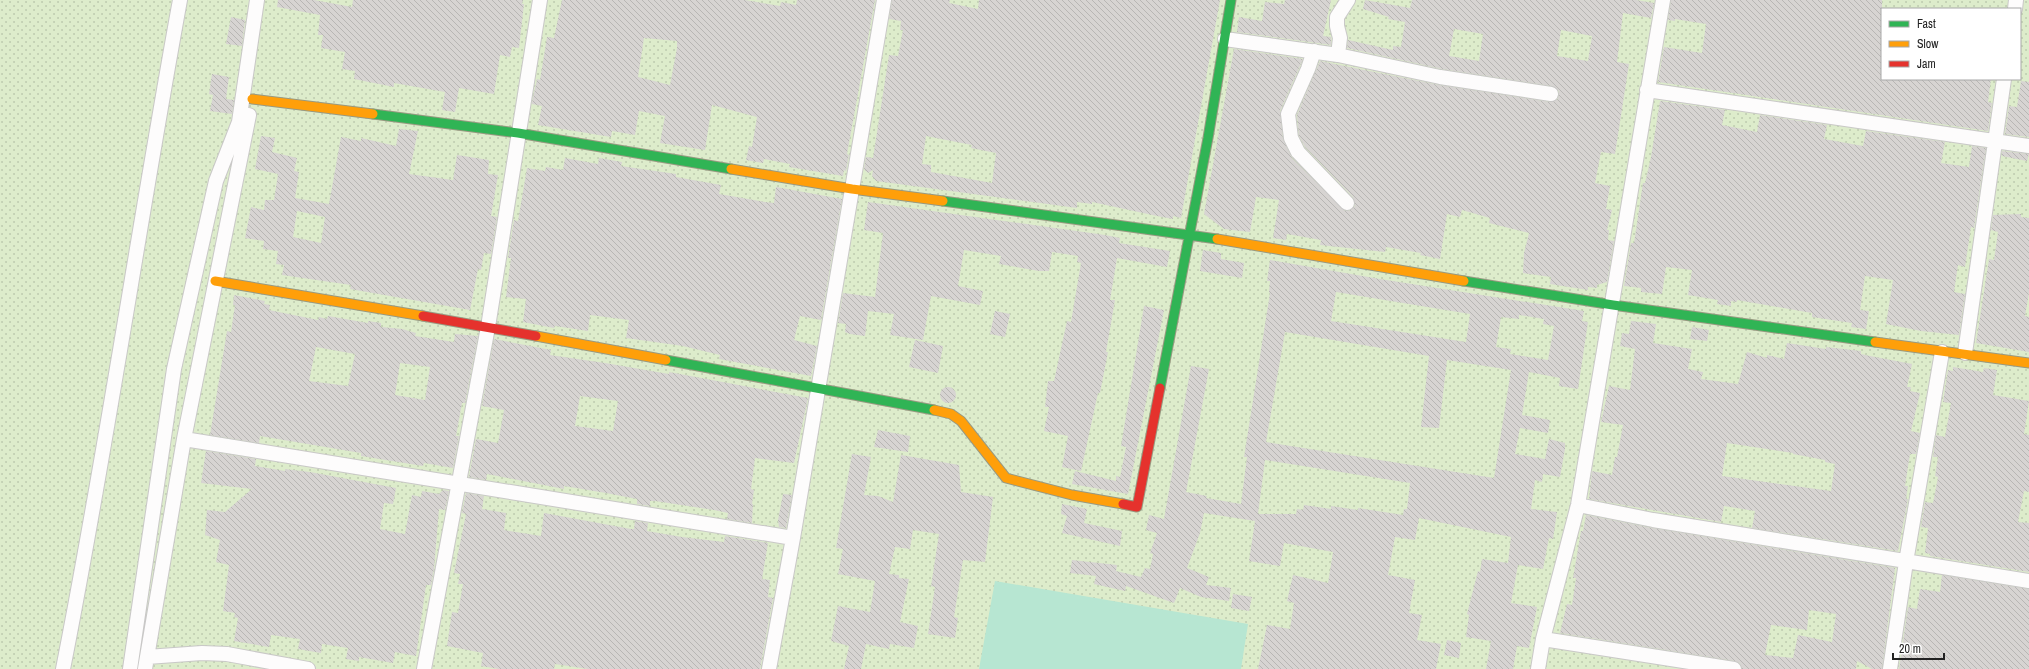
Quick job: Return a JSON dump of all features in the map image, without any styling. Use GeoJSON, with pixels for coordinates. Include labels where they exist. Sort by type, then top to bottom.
{"type":"FeatureCollection","features":[{"type":"Feature","properties":{"kind":"street"},"geometry":{"type":"LineString","coordinates":[[63,669],[88,543],[180,0]]}},
{"type":"Feature","properties":{"kind":"street"},"geometry":{"type":"LineString","coordinates":[[130,669],[174,369],[216,181],[238,122],[257,0]]}},
{"type":"Feature","properties":{"kind":"street"},"geometry":{"type":"LineString","coordinates":[[267,0],[252,99],[214,281],[184,439],[146,663],[202,653],[227,654],[308,669]]}},
{"type":"Feature","properties":{"kind":"street"},"geometry":{"type":"LineString","coordinates":[[424,669],[441,587],[458,483],[488,327],[540,0]]}},
{"type":"Feature","properties":{"kind":"street"},"geometry":{"type":"LineString","coordinates":[[769,669],[793,538],[884,0]]}},
{"type":"Feature","properties":{"kind":"street"},"geometry":{"type":"LineString","coordinates":[[214,281],[488,327],[951,414],[961,421],[1006,478],[1072,495],[1137,507],[1189,234],[1231,0]]}},
{"type":"Feature","properties":{"kind":"street"},"geometry":{"type":"LineString","coordinates":[[1338,55],[1340,38],[1337,26],[1337,17],[1348,0]]}},
{"type":"Feature","properties":{"kind":"street"},"geometry":{"type":"LineString","coordinates":[[1538,669],[1543,639],[1578,505],[1613,304],[1647,90],[1664,0]]}},
{"type":"Feature","properties":{"kind":"street"},"geometry":{"type":"LineString","coordinates":[[1225,39],[1338,55],[1440,77],[1551,94]]}},
{"type":"Feature","properties":{"kind":"street"},"geometry":{"type":"LineString","coordinates":[[1314,51],[1308,69],[1288,114],[1291,138],[1298,152],[1347,203]]}},
{"type":"Feature","properties":{"kind":"street"},"geometry":{"type":"LineString","coordinates":[[1965,353],[2004,80]]}},
{"type":"Feature","properties":{"kind":"street"},"geometry":{"type":"LineString","coordinates":[[1647,90],[2029,146]]}},
{"type":"Feature","properties":{"kind":"street"},"geometry":{"type":"LineString","coordinates":[[252,99],[518,133],[852,189],[1189,234],[1368,266],[1613,304],[1942,352],[1965,353],[2029,363]]}},
{"type":"Feature","properties":{"kind":"street"},"geometry":{"type":"LineString","coordinates":[[1890,669],[1906,562],[1942,352]]}},
{"type":"Feature","properties":{"kind":"street"},"geometry":{"type":"LineString","coordinates":[[184,439],[793,538]]}},
{"type":"Feature","properties":{"kind":"street"},"geometry":{"type":"LineString","coordinates":[[1578,505],[1653,520],[2029,581]]}},
{"type":"Feature","properties":{"kind":"street"},"geometry":{"type":"LineString","coordinates":[[1543,639],[1734,669]]}},
{"type":"Feature","properties":{"kind":"green space"},"geometry":{"type":"Polygon","coordinates":[[[0,0],[2029,0],[2029,669],[0,669],[0,0]]]}},
{"type":"Feature","properties":{"kind":"green space"},"geometry":{"type":"Polygon","coordinates":[[[995,581],[1248,624],[1241,669],[979,669],[995,581]]]}},
{"type":"Feature","properties":{"kind":"building"},"geometry":{"type":"Polygon","coordinates":[[[278,0],[314,0],[352,7],[353,0],[523,0],[522,4],[524,4],[519,48],[512,47],[510,57],[500,55],[494,94],[459,88],[455,112],[442,110],[445,92],[394,83],[394,87],[354,79],[355,71],[342,69],[345,52],[321,48],[323,35],[318,35],[320,15],[277,7],[278,0]]]}},
{"type":"Feature","properties":{"kind":"building"},"geometry":{"type":"Polygon","coordinates":[[[562,0],[745,0],[780,6],[781,2],[796,5],[797,0],[875,0],[847,154],[849,155],[846,171],[844,170],[843,176],[789,167],[790,164],[764,159],[763,163],[746,160],[749,146],[752,147],[757,117],[712,105],[705,150],[660,143],[665,116],[639,111],[635,135],[612,131],[611,137],[538,125],[542,106],[532,104],[532,102],[537,79],[540,80],[547,37],[554,38],[562,0]],[[644,38],[638,77],[670,85],[677,41],[644,38]]]}},
{"type":"Feature","properties":{"kind":"building"},"geometry":{"type":"Polygon","coordinates":[[[892,0],[950,0],[949,3],[978,9],[979,0],[1220,0],[1181,218],[1173,216],[1173,219],[1092,202],[1092,204],[1077,202],[1077,208],[876,181],[872,176],[873,170],[868,173],[864,169],[866,157],[873,158],[889,55],[898,56],[903,30],[900,30],[901,21],[889,19],[892,0]],[[926,136],[922,164],[931,165],[931,172],[992,183],[996,153],[971,148],[972,145],[926,136]]]}},
{"type":"Feature","properties":{"kind":"building"},"geometry":{"type":"Polygon","coordinates":[[[1285,0],[1331,0],[1323,36],[1331,37],[1331,45],[1237,32],[1239,17],[1262,21],[1265,2],[1284,4],[1285,0]]]}},
{"type":"Feature","properties":{"kind":"building"},"geometry":{"type":"Polygon","coordinates":[[[1365,0],[1410,8],[1412,0],[1636,0],[1654,3],[1651,18],[1623,13],[1617,62],[1629,64],[1615,154],[1601,152],[1595,183],[1610,186],[1606,209],[1612,210],[1607,230],[1609,230],[1608,240],[1614,241],[1607,282],[1597,285],[1597,288],[1588,287],[1588,290],[1550,284],[1551,277],[1523,273],[1524,253],[1529,233],[1489,223],[1490,218],[1462,210],[1460,217],[1447,214],[1440,259],[1420,255],[1421,253],[1386,247],[1385,252],[1320,245],[1321,240],[1287,234],[1286,240],[1273,238],[1279,200],[1256,197],[1250,232],[1224,229],[1204,214],[1234,49],[1303,59],[1280,111],[1283,139],[1292,158],[1345,211],[1349,211],[1355,206],[1353,197],[1305,147],[1299,136],[1297,115],[1320,61],[1439,85],[1550,102],[1558,99],[1559,91],[1552,86],[1442,69],[1347,48],[1348,40],[1393,50],[1393,46],[1401,47],[1405,22],[1388,19],[1389,17],[1363,9],[1365,0]],[[1454,29],[1449,56],[1479,61],[1483,34],[1454,29]],[[1561,30],[1557,56],[1588,61],[1592,36],[1561,30]]]}},
{"type":"Feature","properties":{"kind":"building"},"geometry":{"type":"Polygon","coordinates":[[[1671,0],[1882,0],[1881,80],[1991,80],[1988,102],[1992,103],[1988,131],[1658,82],[1664,47],[1702,53],[1706,24],[1675,19],[1675,21],[1668,20],[1671,0]]]}},
{"type":"Feature","properties":{"kind":"building"},"geometry":{"type":"Polygon","coordinates":[[[231,17],[245,20],[242,46],[226,44],[231,17]]]}},
{"type":"Feature","properties":{"kind":"building"},"geometry":{"type":"Polygon","coordinates":[[[212,74],[229,77],[226,99],[234,100],[232,114],[210,111],[213,95],[209,94],[212,74]]]}},
{"type":"Feature","properties":{"kind":"building"},"geometry":{"type":"Polygon","coordinates":[[[2021,81],[2029,82],[2029,137],[2005,134],[2009,106],[2017,107],[2021,81]]]}},
{"type":"Feature","properties":{"kind":"building"},"geometry":{"type":"Polygon","coordinates":[[[1660,101],[1725,110],[1722,125],[1757,132],[1760,115],[1827,125],[1824,139],[1863,146],[1866,131],[1945,142],[1941,163],[1969,167],[1972,146],[1986,148],[1974,228],[1971,227],[1965,267],[1958,265],[1954,292],[1965,294],[1959,335],[1921,331],[1886,324],[1893,280],[1865,276],[1860,310],[1869,311],[1866,329],[1851,327],[1852,323],[1812,317],[1812,313],[1737,300],[1737,302],[1731,301],[1731,306],[1717,304],[1718,300],[1688,295],[1692,270],[1666,267],[1662,294],[1641,292],[1641,288],[1624,286],[1631,243],[1634,243],[1643,183],[1645,183],[1651,157],[1660,101]]]}},
{"type":"Feature","properties":{"kind":"building"},"geometry":{"type":"Polygon","coordinates":[[[399,129],[418,131],[409,174],[453,180],[457,155],[489,160],[488,174],[498,175],[491,216],[497,217],[491,254],[484,253],[481,270],[478,269],[470,310],[350,289],[351,285],[282,275],[284,265],[276,264],[278,251],[263,249],[264,241],[245,238],[251,207],[264,210],[265,200],[274,200],[278,174],[255,169],[261,136],[275,138],[272,152],[297,158],[294,171],[299,172],[295,198],[329,204],[341,137],[361,141],[361,138],[396,146],[399,129]],[[297,211],[293,237],[321,243],[325,217],[297,211]]]}},
{"type":"Feature","properties":{"kind":"building"},"geometry":{"type":"Polygon","coordinates":[[[2002,151],[2029,154],[2027,161],[2002,156],[2002,151]]]}},
{"type":"Feature","properties":{"kind":"building"},"geometry":{"type":"Polygon","coordinates":[[[565,158],[598,164],[599,158],[622,162],[621,166],[676,174],[676,177],[721,185],[719,194],[765,202],[774,203],[776,187],[842,199],[821,320],[800,316],[794,340],[817,346],[811,376],[719,359],[720,355],[683,346],[626,338],[629,320],[590,315],[588,331],[555,326],[554,328],[523,322],[526,299],[506,297],[511,258],[508,258],[514,220],[518,221],[527,168],[545,171],[546,167],[563,170],[565,158]]]}},
{"type":"Feature","properties":{"kind":"building"},"geometry":{"type":"Polygon","coordinates":[[[868,202],[1105,235],[1120,238],[1119,243],[1170,251],[1167,267],[1117,258],[1110,300],[1115,300],[1106,352],[1108,352],[1100,393],[1098,393],[1081,471],[1062,467],[1068,436],[1044,431],[1049,407],[1045,407],[1048,381],[1054,381],[1067,321],[1071,322],[1081,263],[1077,262],[1078,256],[1052,252],[1049,271],[1039,271],[999,264],[1001,256],[964,250],[958,286],[983,291],[980,305],[931,296],[923,340],[890,335],[894,314],[868,311],[865,336],[850,334],[845,332],[846,324],[838,323],[843,293],[875,297],[883,233],[864,230],[868,202]]]}},
{"type":"Feature","properties":{"kind":"building"},"geometry":{"type":"Polygon","coordinates":[[[2021,214],[2021,217],[2029,218],[2029,293],[2025,316],[2029,317],[2029,352],[1976,343],[1989,259],[1994,260],[1998,232],[1991,230],[1993,215],[2021,214]]]}},
{"type":"Feature","properties":{"kind":"building"},"geometry":{"type":"Polygon","coordinates":[[[1203,250],[1221,253],[1221,259],[1244,263],[1242,278],[1200,271],[1203,250]]]}},
{"type":"Feature","properties":{"kind":"building"},"geometry":{"type":"Polygon","coordinates":[[[1270,260],[1584,311],[1582,321],[1588,322],[1578,389],[1559,386],[1560,378],[1529,372],[1522,415],[1550,420],[1548,433],[1520,428],[1515,454],[1545,459],[1549,439],[1565,443],[1565,449],[1560,477],[1543,474],[1542,482],[1535,480],[1531,509],[1557,512],[1553,539],[1549,538],[1543,569],[1518,565],[1511,603],[1537,607],[1529,648],[1517,646],[1513,669],[1486,669],[1491,641],[1466,637],[1469,615],[1467,614],[1478,571],[1480,572],[1482,559],[1508,563],[1511,537],[1419,518],[1415,540],[1395,537],[1388,575],[1415,580],[1409,613],[1422,615],[1417,640],[1441,644],[1436,669],[1258,669],[1267,625],[1290,629],[1294,603],[1287,601],[1293,575],[1328,583],[1333,552],[1284,543],[1280,566],[1249,561],[1255,521],[1204,513],[1200,533],[1187,568],[1209,577],[1206,585],[1231,588],[1229,601],[1201,597],[1180,588],[1174,603],[1126,586],[1125,591],[1094,584],[1096,576],[1070,573],[1072,560],[1117,565],[1116,571],[1141,577],[1145,568],[1150,569],[1153,554],[1150,553],[1157,533],[1146,530],[1149,515],[1164,519],[1191,366],[1209,369],[1186,492],[1207,496],[1206,498],[1241,504],[1247,457],[1244,457],[1270,293],[1270,281],[1267,281],[1270,260]],[[1336,292],[1331,321],[1466,342],[1470,314],[1336,292]],[[1519,315],[1519,319],[1501,317],[1496,347],[1511,349],[1510,354],[1548,360],[1554,326],[1543,324],[1544,319],[1519,315]],[[1285,332],[1266,442],[1494,478],[1511,370],[1447,360],[1439,428],[1421,427],[1429,356],[1285,332]],[[1265,460],[1258,514],[1296,514],[1297,509],[1303,510],[1304,505],[1331,509],[1331,506],[1358,510],[1358,508],[1403,515],[1404,509],[1407,509],[1410,483],[1265,460]]]}},
{"type":"Feature","properties":{"kind":"building"},"geometry":{"type":"Polygon","coordinates":[[[234,295],[265,301],[264,304],[270,305],[269,310],[318,320],[319,317],[327,319],[328,316],[368,323],[368,321],[381,323],[381,327],[402,329],[416,333],[415,336],[454,342],[455,334],[478,336],[465,403],[462,403],[456,436],[459,436],[453,468],[424,463],[423,466],[361,456],[361,453],[260,436],[259,443],[210,435],[227,331],[231,332],[235,305],[233,305],[234,295]],[[316,347],[309,381],[348,386],[355,354],[316,347]],[[400,363],[395,395],[425,400],[430,367],[400,363]]]}},
{"type":"Feature","properties":{"kind":"building"},"geometry":{"type":"Polygon","coordinates":[[[1144,306],[1164,310],[1128,494],[1072,484],[1075,471],[1116,481],[1116,476],[1120,477],[1126,447],[1121,446],[1144,306]]]}},
{"type":"Feature","properties":{"kind":"building"},"geometry":{"type":"Polygon","coordinates":[[[995,311],[1010,314],[1005,337],[990,334],[995,311]]]}},
{"type":"Feature","properties":{"kind":"building"},"geometry":{"type":"Polygon","coordinates":[[[1631,321],[1656,324],[1653,343],[1692,349],[1688,369],[1703,372],[1701,379],[1738,384],[1747,352],[1767,358],[1767,355],[1784,359],[1787,343],[1826,349],[1826,347],[1861,351],[1861,354],[1912,364],[1907,387],[1911,387],[1910,391],[1920,393],[1911,431],[1920,433],[1916,454],[1910,454],[1905,486],[1908,486],[1906,499],[1908,499],[1898,551],[1752,528],[1755,511],[1724,506],[1721,522],[1589,499],[1592,471],[1612,475],[1615,457],[1617,457],[1623,425],[1601,422],[1609,386],[1630,390],[1635,349],[1620,346],[1622,333],[1629,334],[1631,321]],[[1727,443],[1722,476],[1831,491],[1835,464],[1825,462],[1825,460],[1793,453],[1727,443]]]}},
{"type":"Feature","properties":{"kind":"building"},"geometry":{"type":"Polygon","coordinates":[[[1692,327],[1709,330],[1707,341],[1690,339],[1692,327]]]}},
{"type":"Feature","properties":{"kind":"building"},"geometry":{"type":"Polygon","coordinates":[[[494,339],[551,350],[550,355],[669,374],[669,372],[808,398],[794,463],[755,458],[751,489],[754,490],[752,523],[727,519],[728,513],[714,510],[655,501],[650,501],[650,506],[637,504],[637,499],[564,486],[564,489],[487,474],[486,480],[469,477],[476,439],[498,443],[504,410],[482,406],[494,339]],[[580,396],[575,426],[613,431],[618,401],[580,396]]]}},
{"type":"Feature","properties":{"kind":"building"},"geometry":{"type":"Polygon","coordinates":[[[915,340],[943,346],[938,373],[909,367],[915,340]]]}},
{"type":"Feature","properties":{"kind":"building"},"geometry":{"type":"Polygon","coordinates":[[[1953,367],[1983,372],[1984,368],[1997,370],[1993,395],[2029,401],[2024,434],[2029,435],[2029,492],[2024,491],[2018,522],[2029,523],[2029,572],[1930,556],[1930,554],[1925,553],[1928,528],[1921,527],[1925,502],[1933,503],[1938,477],[1935,476],[1938,457],[1933,457],[1936,435],[1945,437],[1951,403],[1943,402],[1948,370],[1953,371],[1953,367]]]}},
{"type":"Feature","properties":{"kind":"building"},"geometry":{"type":"Polygon","coordinates":[[[948,387],[954,389],[956,395],[954,401],[948,403],[942,401],[940,395],[942,389],[948,387]]]}},
{"type":"Feature","properties":{"kind":"building"},"geometry":{"type":"Polygon","coordinates":[[[878,430],[910,436],[908,452],[874,447],[878,430]]]}},
{"type":"Feature","properties":{"kind":"building"},"geometry":{"type":"Polygon","coordinates":[[[206,451],[256,459],[255,466],[285,471],[285,469],[310,472],[396,488],[393,504],[384,503],[380,529],[405,534],[412,495],[421,497],[422,491],[439,494],[443,490],[449,491],[445,510],[439,509],[434,569],[431,585],[426,585],[416,656],[395,652],[393,663],[359,657],[359,661],[346,659],[348,648],[322,644],[321,653],[298,649],[300,639],[271,635],[269,647],[234,641],[238,618],[234,617],[235,613],[223,611],[229,565],[216,562],[220,540],[205,535],[207,510],[225,512],[252,489],[201,483],[206,451]]]}},
{"type":"Feature","properties":{"kind":"building"},"geometry":{"type":"Polygon","coordinates":[[[852,454],[871,457],[864,495],[878,496],[893,502],[901,455],[959,465],[961,492],[993,497],[985,562],[963,560],[954,617],[958,618],[955,638],[928,634],[935,587],[931,586],[939,534],[913,530],[910,549],[895,547],[889,574],[899,575],[899,578],[909,579],[900,622],[918,626],[914,648],[890,644],[889,649],[866,644],[861,669],[844,669],[849,646],[831,641],[838,606],[870,612],[875,581],[838,574],[843,549],[836,548],[852,454]]]}},
{"type":"Feature","properties":{"kind":"building"},"geometry":{"type":"Polygon","coordinates":[[[466,493],[484,496],[482,509],[506,513],[504,530],[541,536],[544,513],[631,529],[634,529],[635,521],[648,523],[647,531],[682,537],[724,542],[725,536],[768,543],[762,579],[770,580],[768,597],[773,598],[760,669],[588,669],[555,664],[554,669],[499,669],[481,666],[483,653],[447,646],[452,612],[458,613],[463,584],[458,584],[460,574],[454,573],[466,514],[462,513],[466,493]]]}},
{"type":"Feature","properties":{"kind":"building"},"geometry":{"type":"Polygon","coordinates":[[[783,494],[792,495],[786,528],[779,527],[778,520],[783,494]]]}},
{"type":"Feature","properties":{"kind":"building"},"geometry":{"type":"Polygon","coordinates":[[[1062,504],[1087,509],[1084,523],[1122,531],[1120,546],[1062,533],[1067,516],[1061,514],[1062,504]]]}},
{"type":"Feature","properties":{"kind":"building"},"geometry":{"type":"Polygon","coordinates":[[[1586,515],[1652,528],[1895,568],[1882,669],[1872,669],[1857,661],[1856,669],[1742,669],[1740,663],[1735,661],[1560,633],[1567,604],[1572,605],[1576,578],[1573,578],[1581,531],[1583,531],[1586,515]],[[1809,610],[1807,630],[1771,625],[1765,655],[1793,658],[1798,635],[1832,642],[1836,614],[1809,610]]]}},
{"type":"Feature","properties":{"kind":"building"},"geometry":{"type":"Polygon","coordinates":[[[1942,575],[2029,589],[2029,669],[1899,669],[1908,607],[1917,609],[1920,589],[1940,592],[1942,575]]]}},
{"type":"Feature","properties":{"kind":"building"},"geometry":{"type":"Polygon","coordinates":[[[1233,594],[1252,597],[1249,611],[1231,608],[1233,594]]]}},
{"type":"Feature","properties":{"kind":"building"},"geometry":{"type":"Polygon","coordinates":[[[1447,640],[1461,643],[1459,658],[1444,655],[1447,640]]]}},
{"type":"Feature","properties":{"kind":"traffic: fast"},"geometry":{"type":"LineString","coordinates":[[1160,388],[1208,138],[1231,0]]}},
{"type":"Feature","properties":{"kind":"traffic: fast"},"geometry":{"type":"LineString","coordinates":[[373,114],[518,133],[731,169]]}},
{"type":"Feature","properties":{"kind":"traffic: fast"},"geometry":{"type":"LineString","coordinates":[[943,201],[1217,239]]}},
{"type":"Feature","properties":{"kind":"traffic: fast"},"geometry":{"type":"LineString","coordinates":[[1464,281],[1613,305],[1875,342]]}},
{"type":"Feature","properties":{"kind":"traffic: fast"},"geometry":{"type":"LineString","coordinates":[[666,360],[934,410]]}},
{"type":"Feature","properties":{"kind":"traffic: slow"},"geometry":{"type":"LineString","coordinates":[[252,99],[373,114]]}},
{"type":"Feature","properties":{"kind":"traffic: slow"},"geometry":{"type":"LineString","coordinates":[[731,169],[852,189],[943,201]]}},
{"type":"Feature","properties":{"kind":"traffic: slow"},"geometry":{"type":"LineString","coordinates":[[1217,239],[1464,281]]}},
{"type":"Feature","properties":{"kind":"traffic: slow"},"geometry":{"type":"LineString","coordinates":[[215,281],[423,316]]}},
{"type":"Feature","properties":{"kind":"traffic: slow"},"geometry":{"type":"LineString","coordinates":[[536,336],[666,360]]}},
{"type":"Feature","properties":{"kind":"traffic: slow"},"geometry":{"type":"LineString","coordinates":[[1875,342],[2029,363]]}},
{"type":"Feature","properties":{"kind":"traffic: slow"},"geometry":{"type":"LineString","coordinates":[[934,410],[951,414],[961,421],[1006,478],[1072,495],[1123,504]]}},
{"type":"Feature","properties":{"kind":"traffic: jam"},"geometry":{"type":"LineString","coordinates":[[423,316],[536,336]]}},
{"type":"Feature","properties":{"kind":"traffic: jam"},"geometry":{"type":"LineString","coordinates":[[1123,504],[1137,507],[1160,388]]}}]}
